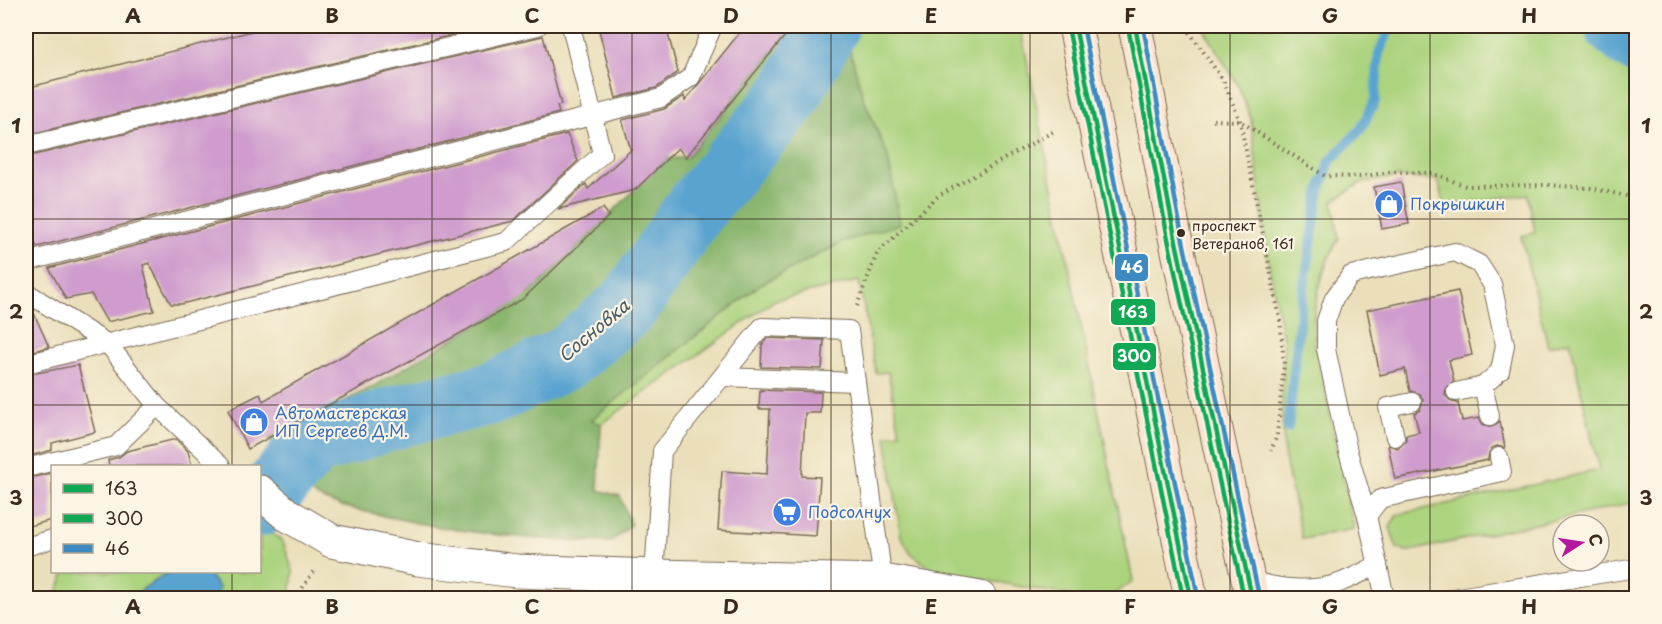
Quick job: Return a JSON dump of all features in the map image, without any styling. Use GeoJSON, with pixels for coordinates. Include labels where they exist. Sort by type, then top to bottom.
{"type":"FeatureCollection","features":[{"type":"Feature","properties":{"kind":"main road"},"geometry":{"type":"LineString","coordinates":[[1075,26],[1191,598]]}},
{"type":"Feature","properties":{"kind":"main road"},"geometry":{"type":"LineString","coordinates":[[1135,26],[1175,237],[1250,589]]}},
{"type":"Feature","properties":{"kind":"street"},"geometry":{"type":"LineString","coordinates":[[261,493],[286,514],[332,541],[418,559],[517,571],[883,581],[980,598]]}},
{"type":"Feature","properties":{"kind":"lane"},"geometry":{"type":"LineString","coordinates":[[26,146],[538,26]]}},
{"type":"Feature","properties":{"kind":"lane"},"geometry":{"type":"LineString","coordinates":[[26,364],[506,242],[602,154],[571,26]]}},
{"type":"Feature","properties":{"kind":"lane"},"geometry":{"type":"LineString","coordinates":[[26,262],[661,98],[691,77],[713,26]]}},
{"type":"Feature","properties":{"kind":"lane"},"geometry":{"type":"LineString","coordinates":[[1385,598],[1367,516],[1348,452],[1326,349],[1326,321],[1334,298],[1351,275],[1455,252],[1479,264],[1492,284],[1505,345],[1500,372],[1483,386],[1456,392]]}},
{"type":"Feature","properties":{"kind":"lane"},"geometry":{"type":"LineString","coordinates":[[26,292],[108,344],[157,406],[221,465]]}},
{"type":"Feature","properties":{"kind":"lane"},"geometry":{"type":"LineString","coordinates":[[654,576],[662,451],[762,327],[849,330],[883,581]]}},
{"type":"Feature","properties":{"kind":"lane"},"geometry":{"type":"LineString","coordinates":[[722,377],[856,382]]}},
{"type":"Feature","properties":{"kind":"lane"},"geometry":{"type":"LineString","coordinates":[[1483,386],[1490,416]]}},
{"type":"Feature","properties":{"kind":"lane"},"geometry":{"type":"LineString","coordinates":[[1395,437],[1388,407],[1412,402]]}},
{"type":"Feature","properties":{"kind":"lane"},"geometry":{"type":"LineString","coordinates":[[26,468],[116,446],[157,406]]}},
{"type":"Feature","properties":{"kind":"lane"},"geometry":{"type":"LineString","coordinates":[[1367,516],[1380,499],[1405,485],[1466,472],[1502,472],[1499,457]]}},
{"type":"Feature","properties":{"kind":"lane"},"geometry":{"type":"LineString","coordinates":[[26,548],[51,539]]}},
{"type":"Feature","properties":{"kind":"lane"},"geometry":{"type":"LineString","coordinates":[[1250,589],[1312,588],[1337,583],[1378,565]]}},
{"type":"Feature","properties":{"kind":"lane"},"geometry":{"type":"LineString","coordinates":[[1452,598],[1636,568]]}},
{"type":"Feature","properties":{"kind":"path"},"geometry":{"type":"LineString","coordinates":[[1186,27],[1223,81],[1240,121],[1280,319],[1284,364],[1277,435],[1271,451]]}},
{"type":"Feature","properties":{"kind":"path"},"geometry":{"type":"LineString","coordinates":[[1213,120],[1240,121],[1325,176],[1359,177],[1390,172],[1431,173],[1466,186],[1569,186],[1636,198]]}},
{"type":"Feature","properties":{"kind":"path"},"geometry":{"type":"LineString","coordinates":[[862,292],[877,253],[938,196],[1056,130]]}},
{"type":"Feature","properties":{"kind":"green space"},"geometry":{"type":"Polygon","coordinates":[[[793,26],[843,26],[863,97],[888,157],[900,224],[845,241],[761,284],[591,420],[601,424],[598,490],[620,496],[631,525],[611,542],[525,538],[468,531],[412,522],[329,502],[308,492],[295,481],[269,439],[372,387],[530,293],[666,159],[687,157],[793,26]]]}},
{"type":"Feature","properties":{"kind":"green space"},"geometry":{"type":"Polygon","coordinates":[[[843,26],[1020,26],[1133,581],[1109,598],[1085,598],[934,571],[911,553],[901,536],[886,436],[900,433],[888,372],[876,373],[859,281],[775,300],[601,424],[590,421],[761,284],[845,241],[899,224],[888,157],[863,97],[843,26]]]}},
{"type":"Feature","properties":{"kind":"green space"},"geometry":{"type":"Polygon","coordinates":[[[1202,26],[1595,26],[1636,52],[1636,502],[1585,513],[1551,513],[1551,520],[1406,552],[1397,548],[1390,527],[1397,515],[1599,470],[1570,341],[1548,346],[1521,236],[1535,233],[1528,194],[1445,206],[1438,180],[1396,177],[1359,184],[1333,201],[1339,238],[1328,259],[1320,284],[1314,312],[1315,344],[1354,529],[1302,539],[1284,454],[1282,415],[1284,343],[1267,255],[1251,119],[1238,85],[1202,26]]]}},
{"type":"Feature","properties":{"kind":"green space"},"geometry":{"type":"Polygon","coordinates":[[[261,525],[283,542],[293,571],[290,598],[217,598],[219,588],[208,573],[261,573],[261,525]]]}},
{"type":"Feature","properties":{"kind":"green space"},"geometry":{"type":"Polygon","coordinates":[[[65,573],[166,573],[130,598],[55,598],[65,573]]]}},
{"type":"Feature","properties":{"kind":"water"},"geometry":{"type":"Polygon","coordinates":[[[167,573],[208,573],[219,588],[217,598],[130,598],[167,573]]]}},
{"type":"Feature","properties":{"kind":"building"},"geometry":{"type":"Polygon","coordinates":[[[272,26],[491,26],[26,135],[26,88],[272,26]]]}},
{"type":"Feature","properties":{"kind":"building"},"geometry":{"type":"Polygon","coordinates":[[[598,26],[666,26],[678,72],[656,88],[616,98],[598,26]]]}},
{"type":"Feature","properties":{"kind":"building"},"geometry":{"type":"Polygon","coordinates":[[[745,26],[793,26],[686,157],[678,148],[635,190],[558,209],[586,184],[588,189],[631,150],[622,120],[664,109],[684,96],[685,101],[745,26]]]}},
{"type":"Feature","properties":{"kind":"building"},"geometry":{"type":"Polygon","coordinates":[[[543,36],[561,105],[557,106],[559,113],[37,247],[26,226],[26,157],[543,36]]]}},
{"type":"Feature","properties":{"kind":"building"},"geometry":{"type":"Polygon","coordinates":[[[567,134],[578,161],[513,221],[181,304],[171,304],[149,263],[143,265],[154,311],[107,322],[91,294],[66,299],[49,268],[567,134]]]}},
{"type":"Feature","properties":{"kind":"building"},"geometry":{"type":"Polygon","coordinates":[[[1401,182],[1409,224],[1382,229],[1374,187],[1401,182]]]}},
{"type":"Feature","properties":{"kind":"building"},"geometry":{"type":"Polygon","coordinates":[[[603,208],[609,216],[523,299],[248,449],[228,410],[260,394],[263,401],[603,208]]]}},
{"type":"Feature","properties":{"kind":"building"},"geometry":{"type":"Polygon","coordinates":[[[1458,291],[1472,355],[1449,360],[1454,381],[1446,388],[1445,395],[1452,402],[1458,403],[1462,421],[1479,418],[1482,424],[1492,427],[1500,421],[1505,448],[1497,446],[1492,448],[1488,460],[1395,479],[1388,445],[1398,448],[1406,441],[1406,435],[1419,432],[1414,413],[1420,410],[1423,400],[1420,394],[1410,391],[1405,369],[1380,375],[1367,310],[1458,291]]]}},
{"type":"Feature","properties":{"kind":"building"},"geometry":{"type":"Polygon","coordinates":[[[26,305],[32,309],[49,347],[26,353],[26,305]]]}},
{"type":"Feature","properties":{"kind":"building"},"geometry":{"type":"Polygon","coordinates":[[[767,338],[824,340],[822,369],[761,367],[762,345],[767,338]]]}},
{"type":"Feature","properties":{"kind":"building"},"geometry":{"type":"Polygon","coordinates":[[[78,365],[95,432],[52,443],[52,450],[26,457],[26,375],[78,365]]]}},
{"type":"Feature","properties":{"kind":"building"},"geometry":{"type":"Polygon","coordinates":[[[760,390],[821,392],[820,413],[805,413],[802,476],[820,477],[816,536],[718,530],[722,471],[767,474],[770,409],[759,409],[760,390]]]}},
{"type":"Feature","properties":{"kind":"building"},"geometry":{"type":"Polygon","coordinates":[[[176,439],[188,451],[192,465],[109,465],[108,460],[119,457],[127,451],[176,439]]]}},
{"type":"Feature","properties":{"kind":"building"},"geometry":{"type":"Polygon","coordinates":[[[51,473],[51,520],[26,527],[26,479],[51,473]]]}},
{"type":"Feature","properties":{"kind":"waterway","name":"Сосновка"},"geometry":{"type":"LineString","coordinates":[[261,504],[312,445],[400,416],[493,393],[566,358],[629,305],[694,210],[788,98],[828,26]]}},
{"type":"Feature","properties":{"kind":"waterway"},"geometry":{"type":"LineString","coordinates":[[1288,428],[1301,305],[1319,194],[1330,161],[1361,129],[1375,101],[1379,53],[1391,26]]}},
{"type":"Feature","properties":{"kind":"waterway","name":"Сосновка"},"geometry":{"type":"LineString","coordinates":[[1616,26],[1636,42]]}},
{"type":"Feature","properties":{"kind":"transit line","name":"163"},"geometry":{"type":"LineString","coordinates":[[1075,26],[1191,598]]}},
{"type":"Feature","properties":{"kind":"transit line","name":"46"},"geometry":{"type":"LineString","coordinates":[[1083,26],[1198,597]]}},
{"type":"Feature","properties":{"kind":"transit line","name":"163"},"geometry":{"type":"LineString","coordinates":[[1135,26],[1175,237],[1252,598]]}},
{"type":"Feature","properties":{"kind":"transit line","name":"46"},"geometry":{"type":"LineString","coordinates":[[1143,26],[1182,236],[1259,596]]}},
{"type":"Feature","properties":{"kind":"transit line","name":"300"},"geometry":{"type":"LineString","coordinates":[[1068,27],[1183,598]]}},
{"type":"Feature","properties":{"kind":"transit line","name":"300"},"geometry":{"type":"LineString","coordinates":[[1128,27],[1168,239],[1244,598]]}},
{"type":"Feature","properties":{"kind":"place","name":"Покрышкин"},"geometry":{"type":"Point","coordinates":[1389,204]}},
{"type":"Feature","properties":{"kind":"place","name":"проспект Ветеранов, 161"},"geometry":{"type":"Point","coordinates":[1181,233]}},
{"type":"Feature","properties":{"kind":"place","name":"Автомастерская ИП Сергеев Д.М."},"geometry":{"type":"Point","coordinates":[254,422]}},
{"type":"Feature","properties":{"kind":"place","name":"Подсолнух"},"geometry":{"type":"Point","coordinates":[787,512]}}]}
